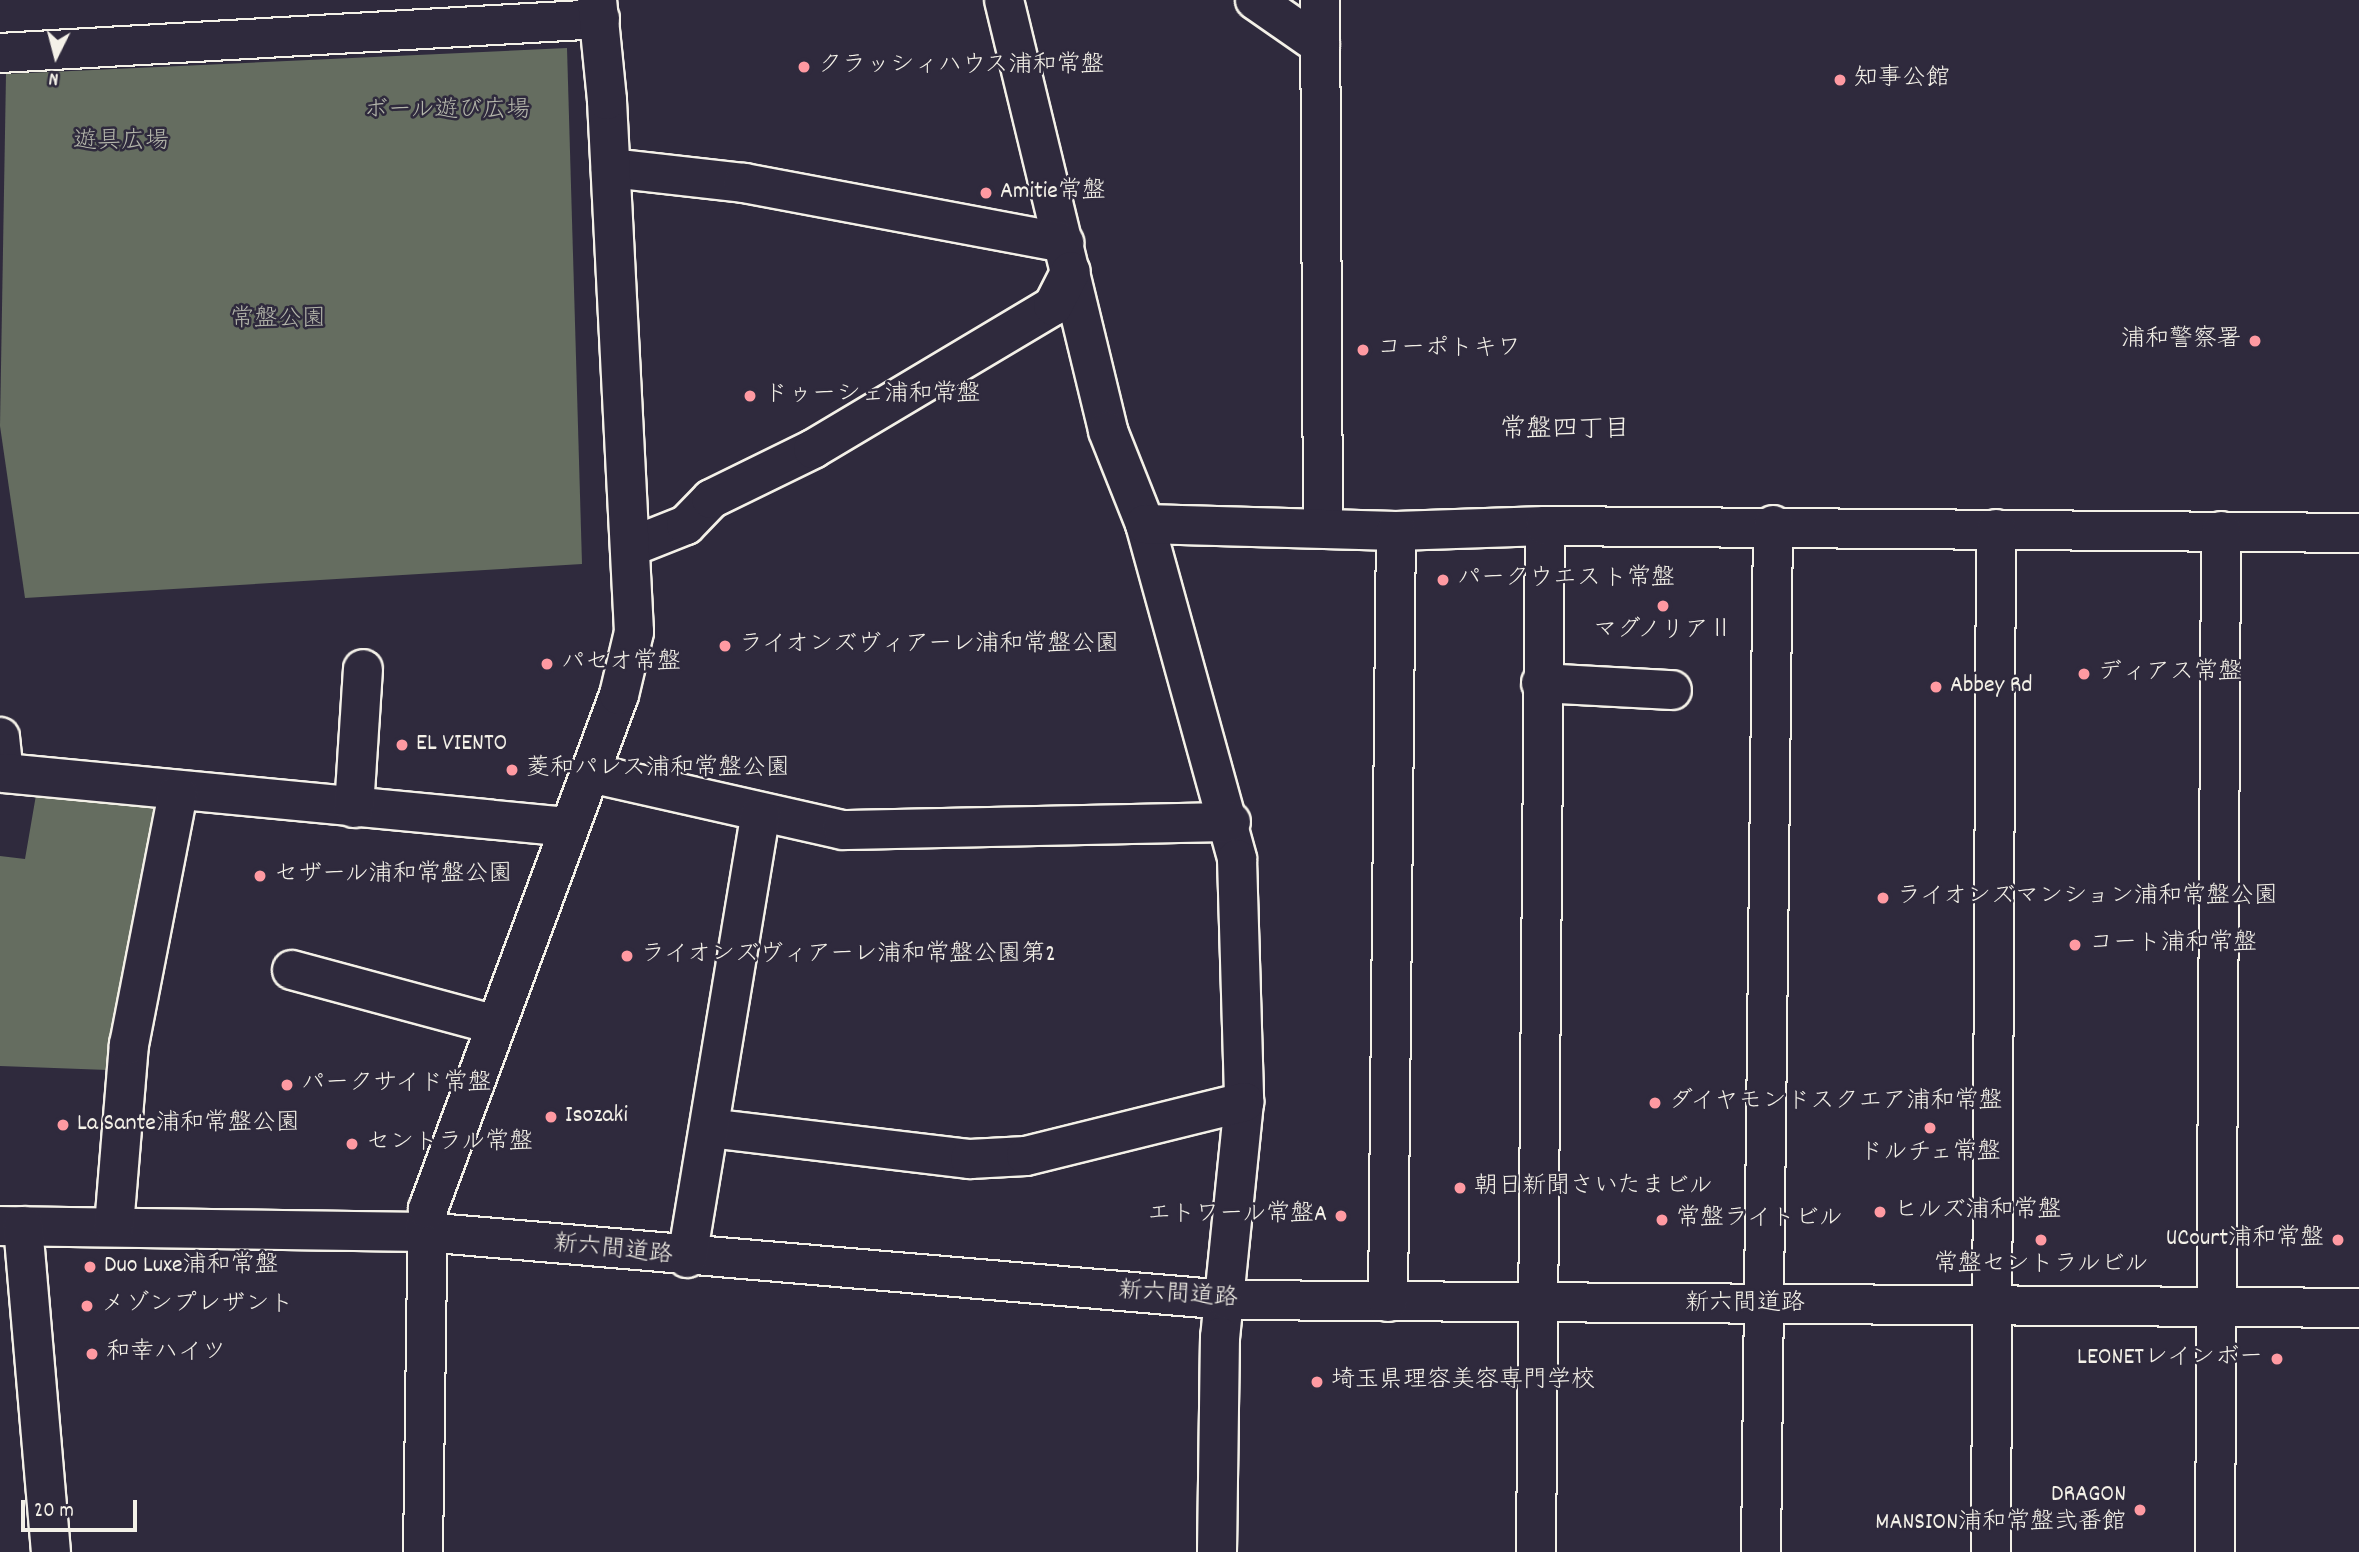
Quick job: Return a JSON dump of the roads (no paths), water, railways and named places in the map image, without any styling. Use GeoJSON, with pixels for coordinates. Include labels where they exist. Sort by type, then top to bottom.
{"type":"FeatureCollection","features":[{"type":"Feature","properties":{"kind":"street"},"geometry":{"type":"LineString","coordinates":[[1004,0],[1108,430],[1145,524],[1231,822],[1242,920],[1244,1102],[1227,1300],[1220,1336],[1217,1552]]}},
{"type":"Feature","properties":{"kind":"street"},"geometry":{"type":"LineString","coordinates":[[1255,0],[1320,45]]}},
{"type":"Feature","properties":{"kind":"street"},"geometry":{"type":"LineString","coordinates":[[1320,0],[1323,528]]}},
{"type":"Feature","properties":{"kind":"street"},"geometry":{"type":"LineString","coordinates":[[0,53],[598,9],[611,168],[633,546],[629,664],[496,1025],[424,1232],[423,1552]]}},
{"type":"Feature","properties":{"kind":"street"},"geometry":{"type":"LineString","coordinates":[[611,168],[744,183],[1067,257]]}},
{"type":"Feature","properties":{"kind":"street"},"geometry":{"type":"LineString","coordinates":[[633,546],[685,525],[711,499],[813,449],[1052,306],[1067,257]]}},
{"type":"Feature","properties":{"kind":"street"},"geometry":{"type":"LineString","coordinates":[[1145,524],[1396,531],[1545,526],[1773,525],[2359,533]]}},
{"type":"Feature","properties":{"kind":"street"},"geometry":{"type":"LineString","coordinates":[[1760,1552],[1766,1305],[1773,525]]}},
{"type":"Feature","properties":{"kind":"street"},"geometry":{"type":"LineString","coordinates":[[1536,1552],[1541,1304],[1541,683],[1545,526]]}},
{"type":"Feature","properties":{"kind":"street"},"geometry":{"type":"LineString","coordinates":[[1991,1552],[1996,1306],[1996,529]]}},
{"type":"Feature","properties":{"kind":"street"},"geometry":{"type":"LineString","coordinates":[[1388,1302],[1396,531]]}},
{"type":"Feature","properties":{"kind":"street"},"geometry":{"type":"LineString","coordinates":[[2214,1552],[2221,531]]}},
{"type":"Feature","properties":{"kind":"street"},"geometry":{"type":"LineString","coordinates":[[354,808],[363,669]]}},
{"type":"Feature","properties":{"kind":"street"},"geometry":{"type":"LineString","coordinates":[[1541,683],[1672,690]]}},
{"type":"Feature","properties":{"kind":"street"},"geometry":{"type":"LineString","coordinates":[[1,761],[178,794],[569,827]]}},
{"type":"Feature","properties":{"kind":"street"},"geometry":{"type":"LineString","coordinates":[[590,773],[760,815],[843,830],[940,832],[1231,822]]}},
{"type":"Feature","properties":{"kind":"street"},"geometry":{"type":"LineString","coordinates":[[114,1226],[129,1045],[178,794]]}},
{"type":"Feature","properties":{"kind":"street"},"geometry":{"type":"LineString","coordinates":[[687,1258],[760,815]]}},
{"type":"Feature","properties":{"kind":"street"},"geometry":{"type":"LineString","coordinates":[[292,970],[496,1025]]}},
{"type":"Feature","properties":{"kind":"street"},"geometry":{"type":"LineString","coordinates":[[709,1128],[970,1159],[1026,1156],[1244,1102]]}},
{"type":"Feature","properties":{"kind":"street"},"geometry":{"type":"LineString","coordinates":[[11,1226],[51,1552]]}},
{"type":"Feature","properties":{"kind":"street","name":"新六間道路"},"geometry":{"type":"LineString","coordinates":[[11,1226],[424,1232],[687,1258],[1227,1300],[2359,1308]]}},
{"type":"Feature","properties":{"kind":"place","name":"クラッシィハウス浦和常盤"},"geometry":{"type":"Point","coordinates":[804,67]}},
{"type":"Feature","properties":{"kind":"place","name":"知事公館"},"geometry":{"type":"Point","coordinates":[1840,80]}},
{"type":"Feature","properties":{"kind":"place","name":"Amitie常盤"},"geometry":{"type":"Point","coordinates":[986,193]}},
{"type":"Feature","properties":{"kind":"place","name":"浦和警察署"},"geometry":{"type":"Point","coordinates":[2255,341]}},
{"type":"Feature","properties":{"kind":"place","name":"コーポトキワ"},"geometry":{"type":"Point","coordinates":[1363,350]}},
{"type":"Feature","properties":{"kind":"place","name":"ドゥーシェ浦和常盤"},"geometry":{"type":"Point","coordinates":[750,396]}},
{"type":"Feature","properties":{"kind":"place","name":"パークウエスト常盤"},"geometry":{"type":"Point","coordinates":[1443,580]}},
{"type":"Feature","properties":{"kind":"place","name":"マグノリアⅡ"},"geometry":{"type":"Point","coordinates":[1663,606]}},
{"type":"Feature","properties":{"kind":"place","name":"ライオンズヴィアーレ浦和常盤公園"},"geometry":{"type":"Point","coordinates":[725,646]}},
{"type":"Feature","properties":{"kind":"place","name":"パセオ常盤"},"geometry":{"type":"Point","coordinates":[547,664]}},
{"type":"Feature","properties":{"kind":"place","name":"ディアス常盤"},"geometry":{"type":"Point","coordinates":[2084,674]}},
{"type":"Feature","properties":{"kind":"place","name":"Abbey Rd"},"geometry":{"type":"Point","coordinates":[1936,687]}},
{"type":"Feature","properties":{"kind":"place","name":"EL VIENTO"},"geometry":{"type":"Point","coordinates":[402,745]}},
{"type":"Feature","properties":{"kind":"place","name":"菱和パレス浦和常盤公園"},"geometry":{"type":"Point","coordinates":[512,770]}},
{"type":"Feature","properties":{"kind":"place","name":"セザール浦和常盤公園"},"geometry":{"type":"Point","coordinates":[260,876]}},
{"type":"Feature","properties":{"kind":"place","name":"ライオンズマンション浦和常盤公園"},"geometry":{"type":"Point","coordinates":[1883,898]}},
{"type":"Feature","properties":{"kind":"place","name":"コート浦和常盤"},"geometry":{"type":"Point","coordinates":[2075,945]}},
{"type":"Feature","properties":{"kind":"place","name":"ライオンズヴィアーレ浦和常盤公園第2"},"geometry":{"type":"Point","coordinates":[627,956]}},
{"type":"Feature","properties":{"kind":"place","name":"パークサイド常盤"},"geometry":{"type":"Point","coordinates":[287,1085]}},
{"type":"Feature","properties":{"kind":"place","name":"ダイヤモンドスクエア浦和常盤"},"geometry":{"type":"Point","coordinates":[1655,1103]}},
{"type":"Feature","properties":{"kind":"place","name":"Isozaki"},"geometry":{"type":"Point","coordinates":[551,1117]}},
{"type":"Feature","properties":{"kind":"place","name":"La Sante浦和常盤公園"},"geometry":{"type":"Point","coordinates":[63,1125]}},
{"type":"Feature","properties":{"kind":"place","name":"ドルチェ常盤"},"geometry":{"type":"Point","coordinates":[1930,1128]}},
{"type":"Feature","properties":{"kind":"place","name":"セントラル常盤"},"geometry":{"type":"Point","coordinates":[352,1144]}},
{"type":"Feature","properties":{"kind":"place","name":"朝日新聞さいたまビル"},"geometry":{"type":"Point","coordinates":[1460,1188]}},
{"type":"Feature","properties":{"kind":"place","name":"ヒルズ浦和常盤"},"geometry":{"type":"Point","coordinates":[1880,1212]}},
{"type":"Feature","properties":{"kind":"place","name":"エトワール常盤A"},"geometry":{"type":"Point","coordinates":[1341,1216]}},
{"type":"Feature","properties":{"kind":"place","name":"常盤ライトビル"},"geometry":{"type":"Point","coordinates":[1662,1220]}},
{"type":"Feature","properties":{"kind":"place","name":"常盤セントラルビル"},"geometry":{"type":"Point","coordinates":[2041,1240]}},
{"type":"Feature","properties":{"kind":"place","name":"UCourt浦和常盤"},"geometry":{"type":"Point","coordinates":[2338,1240]}},
{"type":"Feature","properties":{"kind":"place","name":"Duo Luxe浦和常盤"},"geometry":{"type":"Point","coordinates":[90,1267]}},
{"type":"Feature","properties":{"kind":"place","name":"メゾンプレザント"},"geometry":{"type":"Point","coordinates":[87,1306]}},
{"type":"Feature","properties":{"kind":"place","name":"和幸ハイツ"},"geometry":{"type":"Point","coordinates":[92,1354]}},
{"type":"Feature","properties":{"kind":"place","name":"LEONETレインボー"},"geometry":{"type":"Point","coordinates":[2277,1359]}},
{"type":"Feature","properties":{"kind":"place","name":"埼玉県理容美容専門学校"},"geometry":{"type":"Point","coordinates":[1317,1382]}},
{"type":"Feature","properties":{"kind":"place","name":"DRAGON MANSION浦和常盤弐番館"},"geometry":{"type":"Point","coordinates":[2140,1510]}},
{"type":"Feature","properties":{"kind":"district","name":"常盤四丁目"},"geometry":{"type":"Point","coordinates":[1565,431]}},
{"type":"Feature","properties":{"kind":"park label","name":"ボール遊び広場"},"geometry":{"type":"Point","coordinates":[447,112]}},
{"type":"Feature","properties":{"kind":"park label","name":"遊具広場"},"geometry":{"type":"Point","coordinates":[121,143]}},
{"type":"Feature","properties":{"kind":"park label","name":"常盤公園"},"geometry":{"type":"Point","coordinates":[278,321]}}]}
